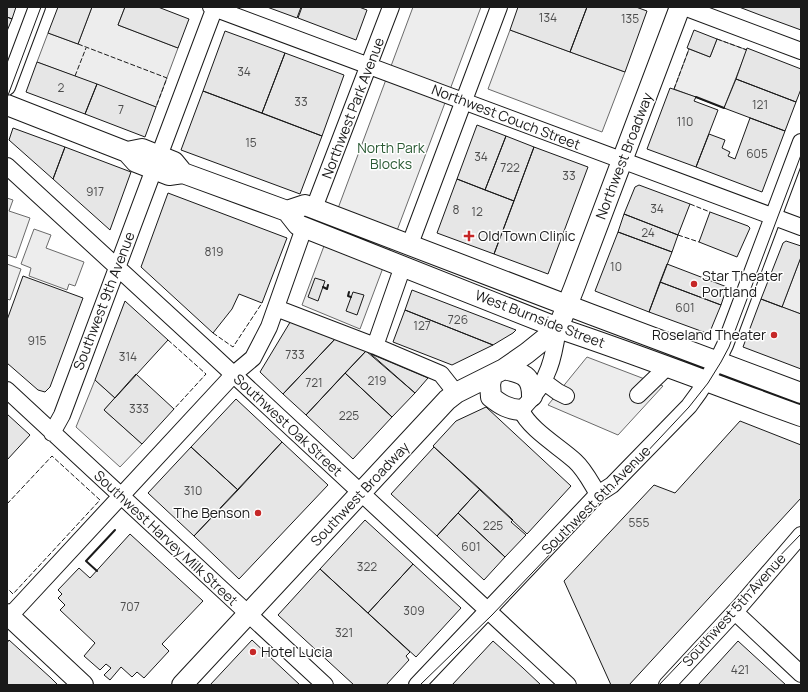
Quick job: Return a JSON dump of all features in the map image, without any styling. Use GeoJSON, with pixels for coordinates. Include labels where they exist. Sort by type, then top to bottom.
{"type":"FeatureCollection","features":[{"type":"Feature","properties":{"kind":"main road","name":"Northwest Broadway"},"geometry":{"type":"LineString","coordinates":[[568,304],[680,7]]}},
{"type":"Feature","properties":{"kind":"main road","name":"West Burnside Street"},"geometry":{"type":"LineString","coordinates":[[7,105],[127,152],[142,149],[156,162],[174,162],[183,173],[287,211],[298,225],[304,228],[558,328],[587,337],[801,416]]}},
{"type":"Feature","properties":{"kind":"main road","name":"West Burnside Street"},"geometry":{"type":"LineString","coordinates":[[287,211],[305,205],[314,208],[801,393]]}},
{"type":"Feature","properties":{"kind":"main road","name":"Southwest Broadway"},"geometry":{"type":"LineString","coordinates":[[182,685],[447,400],[456,393],[498,372],[527,354],[558,328],[568,304]]}},
{"type":"Feature","properties":{"kind":"main road"},"geometry":{"type":"LineString","coordinates":[[498,372],[518,372],[530,381],[532,396],[511,410],[502,406],[491,397],[490,384],[498,372]]}},
{"type":"Feature","properties":{"kind":"main road"},"geometry":{"type":"LineString","coordinates":[[8,617],[83,685]]}},
{"type":"Feature","properties":{"kind":"street"},"geometry":{"type":"LineString","coordinates":[[7,88],[37,7]]}},
{"type":"Feature","properties":{"kind":"street","name":"Northwest Couch Street"},"geometry":{"type":"LineString","coordinates":[[213,7],[801,228]]}},
{"type":"Feature","properties":{"kind":"street","name":"Southwest 9th Avenue"},"geometry":{"type":"LineString","coordinates":[[52,433],[62,415],[118,268],[213,7]]}},
{"type":"Feature","properties":{"kind":"street","name":"Northwest Park Avenue"},"geometry":{"type":"LineString","coordinates":[[314,208],[391,7]]}},
{"type":"Feature","properties":{"kind":"street"},"geometry":{"type":"LineString","coordinates":[[410,244],[499,7]]}},
{"type":"Feature","properties":{"kind":"street"},"geometry":{"type":"LineString","coordinates":[[684,7],[801,51]]}},
{"type":"Feature","properties":{"kind":"street","name":"Southwest 6th Avenue"},"geometry":{"type":"LineString","coordinates":[[417,685],[598,494],[612,485],[628,470],[689,406],[706,382],[718,361],[801,142]]}},
{"type":"Feature","properties":{"kind":"street","name":"Southwest Oak Street"},"geometry":{"type":"LineString","coordinates":[[7,166],[234,374],[568,685]]}},
{"type":"Feature","properties":{"kind":"street"},"geometry":{"type":"LineString","coordinates":[[8,617],[234,374],[253,358],[269,328],[304,228]]}},
{"type":"Feature","properties":{"kind":"street"},"geometry":{"type":"LineString","coordinates":[[375,346],[403,266]]}},
{"type":"Feature","properties":{"kind":"street"},"geometry":{"type":"LineString","coordinates":[[276,308],[375,346],[441,374],[456,393]]}},
{"type":"Feature","properties":{"kind":"street","name":"Southwest Broadway"},"geometry":{"type":"LineString","coordinates":[[532,396],[549,368],[558,328]]}},
{"type":"Feature","properties":{"kind":"street"},"geometry":{"type":"LineString","coordinates":[[638,395],[667,367]]}},
{"type":"Feature","properties":{"kind":"street","name":"Southwest Harvey Milk Street"},"geometry":{"type":"LineString","coordinates":[[7,390],[325,685]]}},
{"type":"Feature","properties":{"kind":"street"},"geometry":{"type":"LineString","coordinates":[[566,396],[558,392],[532,396],[527,420],[581,467],[598,494]]}},
{"type":"Feature","properties":{"kind":"street","name":"Southwest 5th Avenue"},"geometry":{"type":"LineString","coordinates":[[667,685],[735,612],[801,535]]}},
{"type":"Feature","properties":{"kind":"street"},"geometry":{"type":"LineString","coordinates":[[735,612],[801,674]]}},
{"type":"Feature","properties":{"kind":"shaded area"},"geometry":{"type":"Polygon","coordinates":[[[92,7],[125,7],[118,25],[178,48],[156,107],[37,62],[48,33],[78,44],[92,7]]]}},
{"type":"Feature","properties":{"kind":"shaded area","name":"North Park Blocks"},"geometry":{"type":"Polygon","coordinates":[[[413,7],[481,7],[360,329],[302,305],[413,7]]]}},
{"type":"Feature","properties":{"kind":"shaded area"},"geometry":{"type":"Polygon","coordinates":[[[510,30],[625,72],[602,132],[488,89],[510,30]]]}},
{"type":"Feature","properties":{"kind":"shaded area"},"geometry":{"type":"Polygon","coordinates":[[[717,39],[747,50],[724,108],[674,89],[689,49],[710,57],[717,39]]]}},
{"type":"Feature","properties":{"kind":"shaded area"},"geometry":{"type":"Polygon","coordinates":[[[7,198],[13,200],[9,211],[30,218],[16,258],[7,255],[7,198]]]}},
{"type":"Feature","properties":{"kind":"shaded area"},"geometry":{"type":"Polygon","coordinates":[[[34,229],[51,235],[46,248],[84,262],[75,286],[69,284],[67,290],[29,276],[31,268],[21,264],[34,229]]]}},
{"type":"Feature","properties":{"kind":"shaded area"},"geometry":{"type":"Polygon","coordinates":[[[801,257],[801,314],[782,307],[801,257]]]}},
{"type":"Feature","properties":{"kind":"shaded area"},"geometry":{"type":"Polygon","coordinates":[[[7,264],[21,269],[10,300],[7,299],[7,264]]]}},
{"type":"Feature","properties":{"kind":"shaded area"},"geometry":{"type":"Polygon","coordinates":[[[587,357],[663,386],[618,435],[548,405],[587,357]]]}},
{"type":"Feature","properties":{"kind":"shaded area"},"geometry":{"type":"Polygon","coordinates":[[[95,380],[115,398],[104,410],[142,444],[120,467],[76,427],[95,380]]]}},
{"type":"Feature","properties":{"kind":"building"},"geometry":{"type":"Polygon","coordinates":[[[7,7],[16,7],[12,19],[7,17],[7,7]]]}},
{"type":"Feature","properties":{"kind":"building"},"geometry":{"type":"Polygon","coordinates":[[[58,7],[92,7],[78,44],[48,33],[58,7]]]}},
{"type":"Feature","properties":{"kind":"building"},"geometry":{"type":"Polygon","coordinates":[[[125,7],[158,7],[189,19],[178,48],[118,25],[125,7]]]}},
{"type":"Feature","properties":{"kind":"building"},"geometry":{"type":"Polygon","coordinates":[[[267,7],[301,7],[297,18],[267,7]]]}},
{"type":"Feature","properties":{"kind":"building"},"geometry":{"type":"Polygon","coordinates":[[[302,7],[359,7],[367,10],[356,40],[298,18],[302,7]]]}},
{"type":"Feature","properties":{"kind":"building"},"geometry":{"type":"Polygon","coordinates":[[[518,7],[587,7],[570,52],[510,30],[518,7]]]}},
{"type":"Feature","properties":{"kind":"building"},"geometry":{"type":"Polygon","coordinates":[[[587,7],[636,7],[647,11],[625,72],[570,52],[587,7]]]}},
{"type":"Feature","properties":{"kind":"building"},"geometry":{"type":"Polygon","coordinates":[[[739,7],[801,7],[801,30],[760,15],[739,7]]]}},
{"type":"Feature","properties":{"kind":"building"},"geometry":{"type":"Polygon","coordinates":[[[7,17],[12,19],[7,31],[7,17]]]}},
{"type":"Feature","properties":{"kind":"building"},"geometry":{"type":"Polygon","coordinates":[[[694,30],[717,39],[710,57],[687,48],[694,30]]]}},
{"type":"Feature","properties":{"kind":"building"},"geometry":{"type":"Polygon","coordinates":[[[225,31],[285,53],[262,113],[203,91],[225,31]]]}},
{"type":"Feature","properties":{"kind":"building"},"geometry":{"type":"Polygon","coordinates":[[[747,48],[801,69],[801,89],[796,102],[736,79],[747,48]]]}},
{"type":"Feature","properties":{"kind":"building"},"geometry":{"type":"Polygon","coordinates":[[[285,53],[344,75],[322,136],[262,113],[285,53]]]}},
{"type":"Feature","properties":{"kind":"building"},"geometry":{"type":"Polygon","coordinates":[[[37,62],[97,84],[85,114],[26,92],[37,62]]]}},
{"type":"Feature","properties":{"kind":"building"},"geometry":{"type":"Polygon","coordinates":[[[736,79],[796,102],[785,131],[724,108],[736,79]]]}},
{"type":"Feature","properties":{"kind":"building"},"geometry":{"type":"Polygon","coordinates":[[[97,84],[156,107],[145,137],[85,114],[97,84]]]}},
{"type":"Feature","properties":{"kind":"building"},"geometry":{"type":"Polygon","coordinates":[[[670,88],[696,97],[694,101],[718,110],[696,167],[647,149],[670,88]]]}},
{"type":"Feature","properties":{"kind":"building"},"geometry":{"type":"Polygon","coordinates":[[[203,91],[322,136],[300,194],[181,150],[203,91]]]}},
{"type":"Feature","properties":{"kind":"building"},"geometry":{"type":"Polygon","coordinates":[[[750,118],[785,131],[762,192],[696,167],[709,134],[725,140],[722,148],[730,152],[728,156],[735,159],[750,118]]]}},
{"type":"Feature","properties":{"kind":"building"},"geometry":{"type":"Polygon","coordinates":[[[477,125],[506,136],[485,190],[457,179],[477,125]]]}},
{"type":"Feature","properties":{"kind":"building"},"geometry":{"type":"Polygon","coordinates":[[[13,128],[65,147],[53,179],[9,140],[13,128]]]}},
{"type":"Feature","properties":{"kind":"building"},"geometry":{"type":"Polygon","coordinates":[[[506,136],[534,147],[514,201],[485,190],[506,136]]]}},
{"type":"Feature","properties":{"kind":"building"},"geometry":{"type":"Polygon","coordinates":[[[65,147],[131,172],[110,230],[53,179],[65,147]]]}},
{"type":"Feature","properties":{"kind":"building"},"geometry":{"type":"Polygon","coordinates":[[[534,147],[588,167],[548,274],[494,254],[534,147]]]}},
{"type":"Feature","properties":{"kind":"building"},"geometry":{"type":"Polygon","coordinates":[[[457,179],[514,201],[494,254],[437,233],[457,179]]]}},
{"type":"Feature","properties":{"kind":"building"},"geometry":{"type":"Polygon","coordinates":[[[639,185],[690,204],[678,235],[624,214],[635,187],[639,185]]]}},
{"type":"Feature","properties":{"kind":"building"},"geometry":{"type":"Polygon","coordinates":[[[168,193],[287,238],[262,303],[239,294],[232,309],[213,333],[141,267],[168,193]]]}},
{"type":"Feature","properties":{"kind":"building"},"geometry":{"type":"Polygon","coordinates":[[[710,212],[750,228],[737,257],[699,242],[710,212]]]}},
{"type":"Feature","properties":{"kind":"building"},"geometry":{"type":"Polygon","coordinates":[[[624,214],[678,235],[672,252],[618,232],[624,214]]]}},
{"type":"Feature","properties":{"kind":"building"},"geometry":{"type":"Polygon","coordinates":[[[618,232],[672,252],[649,312],[595,291],[618,232]]]}},
{"type":"Feature","properties":{"kind":"building"},"geometry":{"type":"Polygon","coordinates":[[[786,241],[801,246],[801,257],[782,307],[761,299],[783,243],[786,241]]]}},
{"type":"Feature","properties":{"kind":"building","name":"Star Theater Portland"},"geometry":{"type":"Polygon","coordinates":[[[667,264],[727,287],[721,305],[660,282],[667,264]]]}},
{"type":"Feature","properties":{"kind":"building"},"geometry":{"type":"Polygon","coordinates":[[[23,276],[83,298],[50,387],[45,392],[38,390],[7,363],[7,320],[23,276]]]}},
{"type":"Feature","properties":{"kind":"building"},"geometry":{"type":"Polygon","coordinates":[[[315,278],[325,281],[318,301],[308,297],[315,278]]]}},
{"type":"Feature","properties":{"kind":"building"},"geometry":{"type":"Polygon","coordinates":[[[660,282],[721,305],[709,334],[649,312],[660,282]]]}},
{"type":"Feature","properties":{"kind":"building"},"geometry":{"type":"Polygon","coordinates":[[[412,290],[516,330],[493,345],[405,310],[412,290]]]}},
{"type":"Feature","properties":{"kind":"building"},"geometry":{"type":"Polygon","coordinates":[[[353,292],[364,295],[357,315],[346,311],[353,292]]]}},
{"type":"Feature","properties":{"kind":"building","name":"Roseland Theater"},"geometry":{"type":"Polygon","coordinates":[[[761,299],[801,314],[801,369],[743,347],[761,299]]]}},
{"type":"Feature","properties":{"kind":"building"},"geometry":{"type":"Polygon","coordinates":[[[125,301],[168,340],[115,398],[95,380],[125,301]]]}},
{"type":"Feature","properties":{"kind":"building"},"geometry":{"type":"Polygon","coordinates":[[[405,310],[493,345],[452,365],[393,342],[405,310]]]}},
{"type":"Feature","properties":{"kind":"building"},"geometry":{"type":"Polygon","coordinates":[[[292,319],[336,338],[283,394],[260,372],[292,319]]]}},
{"type":"Feature","properties":{"kind":"building"},"geometry":{"type":"Polygon","coordinates":[[[336,338],[366,351],[306,415],[283,394],[336,338]]]}},
{"type":"Feature","properties":{"kind":"building"},"geometry":{"type":"Polygon","coordinates":[[[366,351],[415,393],[392,417],[345,373],[366,351]]]}},
{"type":"Feature","properties":{"kind":"building"},"geometry":{"type":"Polygon","coordinates":[[[371,354],[428,378],[415,393],[371,354]]]}},
{"type":"Feature","properties":{"kind":"building"},"geometry":{"type":"Polygon","coordinates":[[[345,373],[392,417],[353,459],[306,415],[345,373]]]}},
{"type":"Feature","properties":{"kind":"building"},"geometry":{"type":"Polygon","coordinates":[[[136,374],[174,409],[142,444],[104,410],[136,374]]]}},
{"type":"Feature","properties":{"kind":"building"},"geometry":{"type":"Polygon","coordinates":[[[236,399],[282,442],[238,490],[191,447],[236,399]]]}},
{"type":"Feature","properties":{"kind":"building"},"geometry":{"type":"Polygon","coordinates":[[[486,407],[571,486],[527,534],[433,446],[456,421],[486,407]]]}},
{"type":"Feature","properties":{"kind":"building"},"geometry":{"type":"Polygon","coordinates":[[[7,414],[30,435],[7,460],[7,414]]]}},
{"type":"Feature","properties":{"kind":"building"},"geometry":{"type":"Polygon","coordinates":[[[740,421],[801,445],[801,498],[629,685],[611,685],[564,581],[654,485],[675,493],[740,421]]]}},
{"type":"Feature","properties":{"kind":"building","name":"The Benson"},"geometry":{"type":"Polygon","coordinates":[[[282,442],[328,485],[239,579],[194,536],[282,442]]]}},
{"type":"Feature","properties":{"kind":"building"},"geometry":{"type":"Polygon","coordinates":[[[191,447],[238,490],[194,536],[148,493],[191,447]]]}},
{"type":"Feature","properties":{"kind":"building"},"geometry":{"type":"Polygon","coordinates":[[[434,447],[480,489],[437,536],[391,494],[434,447]]]}},
{"type":"Feature","properties":{"kind":"building"},"geometry":{"type":"Polygon","coordinates":[[[480,489],[513,520],[511,522],[526,535],[505,557],[458,513],[480,489]]]}},
{"type":"Feature","properties":{"kind":"building"},"geometry":{"type":"Polygon","coordinates":[[[458,513],[505,557],[484,580],[437,536],[458,513]]]}},
{"type":"Feature","properties":{"kind":"building"},"geometry":{"type":"Polygon","coordinates":[[[365,520],[413,564],[368,613],[320,569],[365,520]]]}},
{"type":"Feature","properties":{"kind":"building"},"geometry":{"type":"Polygon","coordinates":[[[130,534],[203,601],[162,644],[169,651],[144,678],[137,672],[132,677],[121,667],[110,680],[104,675],[111,668],[106,664],[100,670],[84,656],[95,643],[60,610],[65,605],[58,598],[62,594],[58,590],[79,568],[90,578],[130,534]]]}},
{"type":"Feature","properties":{"kind":"building"},"geometry":{"type":"Polygon","coordinates":[[[413,564],[461,608],[416,657],[368,613],[413,564]]]}},
{"type":"Feature","properties":{"kind":"building"},"geometry":{"type":"Polygon","coordinates":[[[320,569],[410,652],[406,656],[409,660],[386,685],[354,685],[278,615],[320,569]]]}},
{"type":"Feature","properties":{"kind":"building"},"geometry":{"type":"Polygon","coordinates":[[[9,640],[58,685],[7,685],[7,643],[9,640]]]}},
{"type":"Feature","properties":{"kind":"building","name":"Hotel Lucia"},"geometry":{"type":"Polygon","coordinates":[[[252,640],[300,685],[210,685],[252,640]]]}},
{"type":"Feature","properties":{"kind":"building"},"geometry":{"type":"Polygon","coordinates":[[[493,641],[523,668],[541,685],[452,685],[493,641]]]}},
{"type":"Feature","properties":{"kind":"building"},"geometry":{"type":"Polygon","coordinates":[[[738,641],[786,685],[698,685],[738,641]]]}},
{"type":"Feature","properties":{"kind":"tram line"},"geometry":{"type":"LineString","coordinates":[[7,98],[41,7]]}},
{"type":"Feature","properties":{"kind":"tram line"},"geometry":{"type":"LineString","coordinates":[[420,685],[492,615],[689,407],[708,383],[729,347],[801,155]]}},
{"type":"Feature","properties":{"kind":"tram line"},"geometry":{"type":"LineString","coordinates":[[659,685],[801,534]]}},
{"type":"Feature","properties":{"kind":"fence"},"geometry":{"type":"LineString","coordinates":[[717,39],[747,50]]}},
{"type":"Feature","properties":{"kind":"fence"},"geometry":{"type":"LineString","coordinates":[[78,44],[167,78],[156,107]]}},
{"type":"Feature","properties":{"kind":"fence"},"geometry":{"type":"LineString","coordinates":[[75,76],[86,48]]}},
{"type":"Feature","properties":{"kind":"fence"},"geometry":{"type":"LineString","coordinates":[[674,89],[689,49]]}},
{"type":"Feature","properties":{"kind":"fence"},"geometry":{"type":"LineString","coordinates":[[690,204],[710,212]]}},
{"type":"Feature","properties":{"kind":"fence"},"geometry":{"type":"LineString","coordinates":[[678,235],[699,242]]}},
{"type":"Feature","properties":{"kind":"fence"},"geometry":{"type":"LineString","coordinates":[[213,333],[233,347],[262,303]]}},
{"type":"Feature","properties":{"kind":"fence"},"geometry":{"type":"LineString","coordinates":[[168,340],[206,374],[174,409]]}},
{"type":"Feature","properties":{"kind":"fence"},"geometry":{"type":"LineString","coordinates":[[7,504],[52,456],[100,500],[13,594],[7,588]]}},
{"type":"Feature","properties":{"kind":"wall"},"geometry":{"type":"LineString","coordinates":[[696,97],[724,108]]}},
{"type":"Feature","properties":{"kind":"wall"},"geometry":{"type":"LineString","coordinates":[[323,287],[327,289],[328,285]]}},
{"type":"Feature","properties":{"kind":"wall"},"geometry":{"type":"LineString","coordinates":[[349,292],[348,296],[351,297]]}},
{"type":"Feature","properties":{"kind":"wall"},"geometry":{"type":"LineString","coordinates":[[97,571],[86,561],[115,530]]}},
{"type":"Feature","properties":{"kind":"place","name":"Old Town Clinic"},"geometry":{"type":"Point","coordinates":[469,236]}},
{"type":"Feature","properties":{"kind":"place","name":"Star Theater Portland"},"geometry":{"type":"Point","coordinates":[694,284]}},
{"type":"Feature","properties":{"kind":"place","name":"Roseland Theater"},"geometry":{"type":"Point","coordinates":[774,335]}},
{"type":"Feature","properties":{"kind":"place","name":"The Benson"},"geometry":{"type":"Point","coordinates":[258,513]}},
{"type":"Feature","properties":{"kind":"place","name":"Hotel Lucia"},"geometry":{"type":"Point","coordinates":[253,652]}}]}
